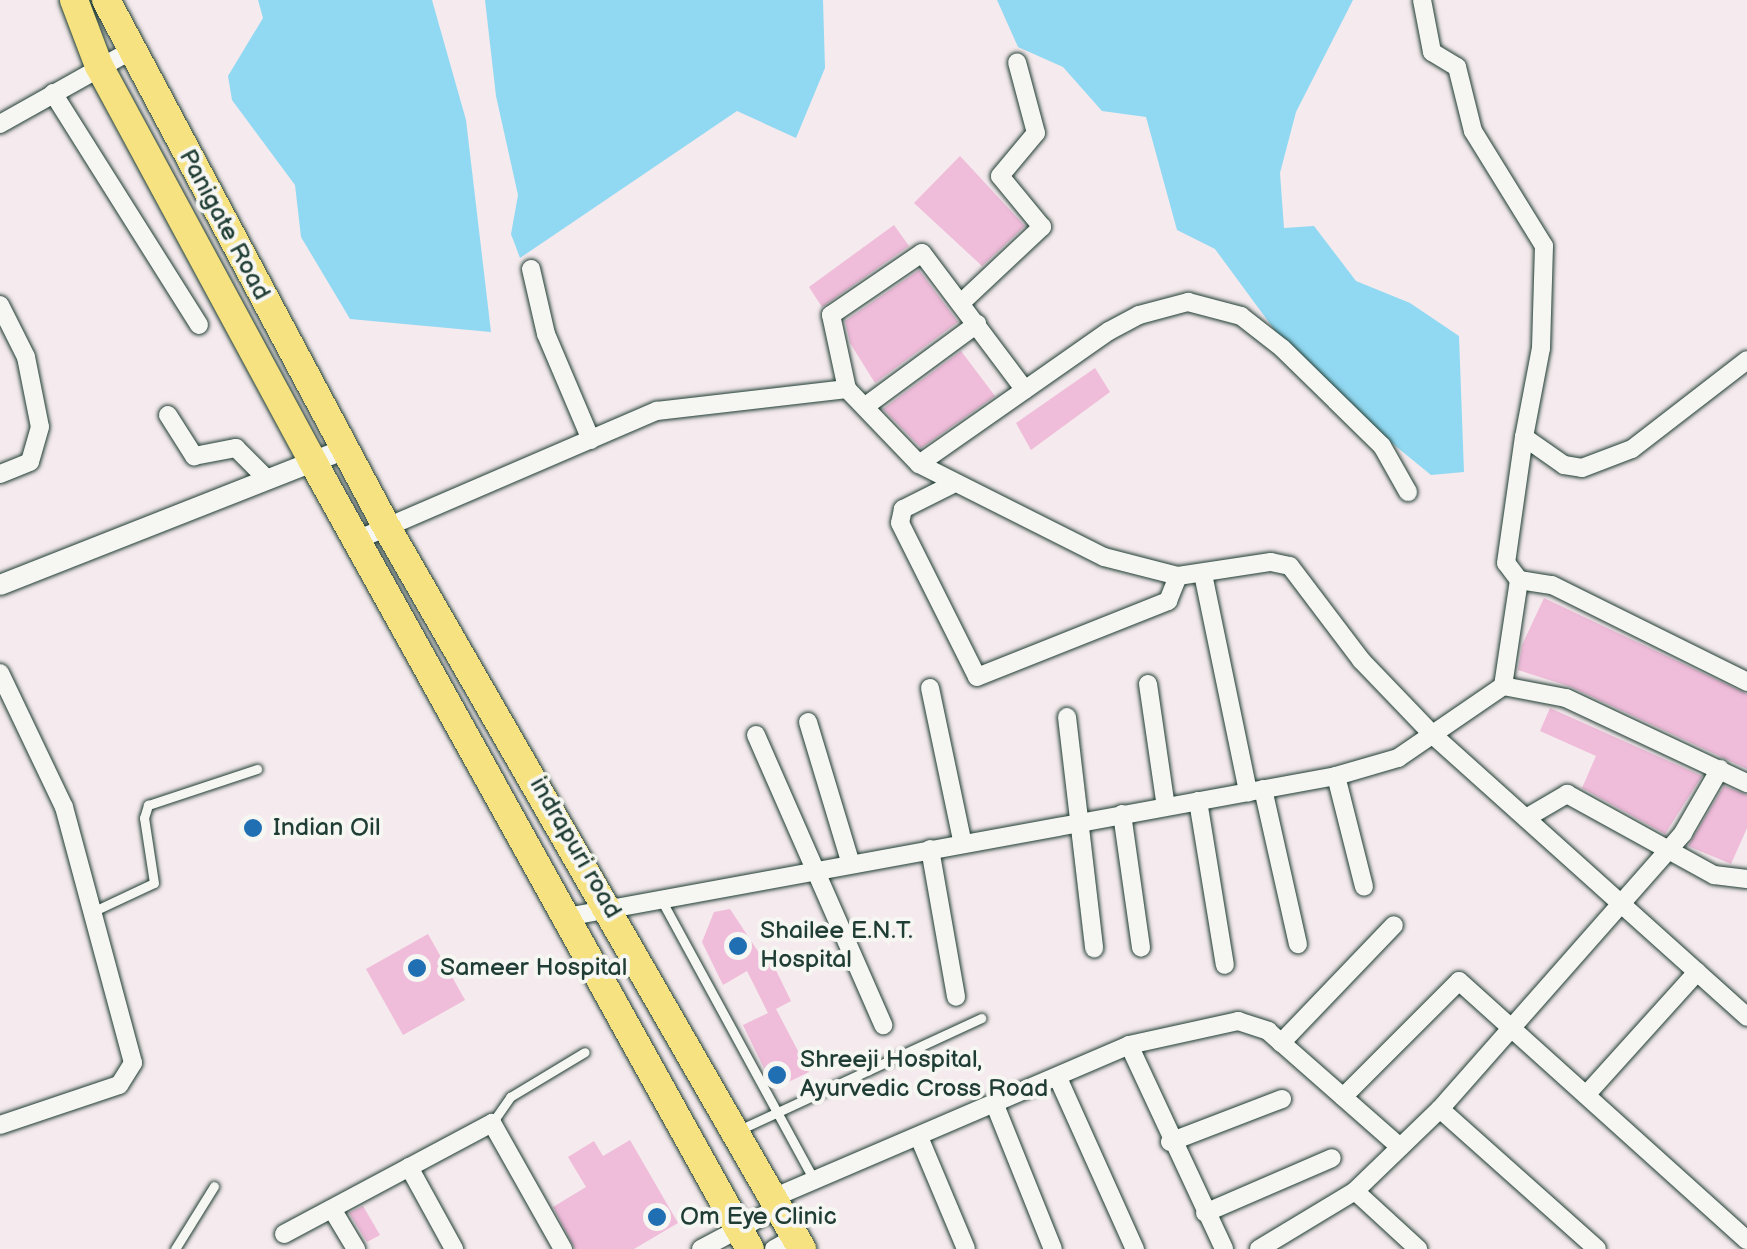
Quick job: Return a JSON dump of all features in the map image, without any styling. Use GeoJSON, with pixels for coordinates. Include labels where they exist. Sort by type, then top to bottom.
{"type":"FeatureCollection","features":[{"type":"Feature","properties":{"kind":"main road","name":"Panigate Road"},"geometry":{"type":"LineString","coordinates":[[106,0],[344,448]]}},
{"type":"Feature","properties":{"kind":"main road","name":"Panigate Road"},"geometry":{"type":"LineString","coordinates":[[78,11],[99,66],[313,462]]}},
{"type":"Feature","properties":{"kind":"main road","name":"indrapuri road"},"geometry":{"type":"LineString","coordinates":[[344,448],[778,1202],[791,1245]]}},
{"type":"Feature","properties":{"kind":"main road","name":"indrapuri road"},"geometry":{"type":"LineString","coordinates":[[313,462],[561,918],[744,1239]]}},
{"type":"Feature","properties":{"kind":"street"},"geometry":{"type":"LineString","coordinates":[[1422,0],[1432,52],[1457,66],[1473,130],[1544,246],[1541,348],[1506,563],[1519,580],[1552,586],[1747,682]]}},
{"type":"Feature","properties":{"kind":"street"},"geometry":{"type":"LineString","coordinates":[[0,124],[130,51]]}},
{"type":"Feature","properties":{"kind":"street"},"geometry":{"type":"LineString","coordinates":[[962,302],[1042,227],[1000,176],[1036,133],[1017,62]]}},
{"type":"Feature","properties":{"kind":"street"},"geometry":{"type":"LineString","coordinates":[[52,93],[199,324]]}},
{"type":"Feature","properties":{"kind":"street"},"geometry":{"type":"LineString","coordinates":[[1025,390],[922,253],[832,314],[847,389],[867,404],[919,464],[951,485],[1104,556],[1178,576],[1271,562],[1290,566],[1361,660],[1433,735],[1747,1017]]}},
{"type":"Feature","properties":{"kind":"street"},"geometry":{"type":"LineString","coordinates":[[531,269],[546,334],[591,440]]}},
{"type":"Feature","properties":{"kind":"street"},"geometry":{"type":"LineString","coordinates":[[919,464],[1138,314],[1188,302],[1212,303],[1282,348],[1382,446],[1408,492]]}},
{"type":"Feature","properties":{"kind":"street"},"geometry":{"type":"LineString","coordinates":[[0,305],[26,357],[40,426],[30,462],[0,474]]}},
{"type":"Feature","properties":{"kind":"street"},"geometry":{"type":"LineString","coordinates":[[867,404],[977,324]]}},
{"type":"Feature","properties":{"kind":"street"},"geometry":{"type":"LineString","coordinates":[[1524,438],[1564,465],[1582,468],[1632,450],[1747,360]]}},
{"type":"Feature","properties":{"kind":"street"},"geometry":{"type":"LineString","coordinates":[[357,540],[591,440],[684,405],[847,389]]}},
{"type":"Feature","properties":{"kind":"street"},"geometry":{"type":"LineString","coordinates":[[168,415],[194,456],[236,448],[268,480]]}},
{"type":"Feature","properties":{"kind":"street"},"geometry":{"type":"LineString","coordinates":[[0,585],[344,448]]}},
{"type":"Feature","properties":{"kind":"street"},"geometry":{"type":"LineString","coordinates":[[951,485],[902,509],[900,523],[977,677],[1168,601],[1178,576]]}},
{"type":"Feature","properties":{"kind":"street"},"geometry":{"type":"LineString","coordinates":[[1203,574],[1298,944]]}},
{"type":"Feature","properties":{"kind":"street"},"geometry":{"type":"LineString","coordinates":[[1503,686],[1519,580]]}},
{"type":"Feature","properties":{"kind":"street"},"geometry":{"type":"LineString","coordinates":[[0,673],[64,806],[89,914],[129,1032],[129,1075],[119,1085],[0,1125]]}},
{"type":"Feature","properties":{"kind":"street"},"geometry":{"type":"LineString","coordinates":[[1148,684],[1166,806]]}},
{"type":"Feature","properties":{"kind":"street"},"geometry":{"type":"LineString","coordinates":[[561,918],[1336,776],[1398,758],[1433,735],[1463,708],[1503,686],[1566,698],[1747,783]]}},
{"type":"Feature","properties":{"kind":"street"},"geometry":{"type":"LineString","coordinates":[[930,688],[963,844]]}},
{"type":"Feature","properties":{"kind":"street"},"geometry":{"type":"LineString","coordinates":[[1067,716],[1094,948]]}},
{"type":"Feature","properties":{"kind":"street"},"geometry":{"type":"LineString","coordinates":[[808,722],[851,864]]}},
{"type":"Feature","properties":{"kind":"street"},"geometry":{"type":"LineString","coordinates":[[756,735],[812,872],[883,1024]]}},
{"type":"Feature","properties":{"kind":"street"},"geometry":{"type":"LineString","coordinates":[[1259,1249],[1356,1191],[1440,1108],[1668,848],[1720,769]]}},
{"type":"Feature","properties":{"kind":"street"},"geometry":{"type":"LineString","coordinates":[[1336,776],[1364,887]]}},
{"type":"Feature","properties":{"kind":"street"},"geometry":{"type":"LineString","coordinates":[[1526,818],[1567,794],[1714,874],[1747,879]]}},
{"type":"Feature","properties":{"kind":"street"},"geometry":{"type":"LineString","coordinates":[[1198,801],[1225,965]]}},
{"type":"Feature","properties":{"kind":"street"},"geometry":{"type":"LineString","coordinates":[[1122,814],[1141,948]]}},
{"type":"Feature","properties":{"kind":"street"},"geometry":{"type":"LineString","coordinates":[[930,849],[956,997]]}},
{"type":"Feature","properties":{"kind":"street"},"geometry":{"type":"LineString","coordinates":[[1282,1043],[1394,925]]}},
{"type":"Feature","properties":{"kind":"street"},"geometry":{"type":"LineString","coordinates":[[1586,1095],[1698,972]]}},
{"type":"Feature","properties":{"kind":"street"},"geometry":{"type":"LineString","coordinates":[[1343,1097],[1452,983],[1465,984],[1747,1240]]}},
{"type":"Feature","properties":{"kind":"street"},"geometry":{"type":"LineString","coordinates":[[701,1249],[744,1239],[778,1202],[814,1180],[1129,1045],[1238,1022],[1253,1022],[1282,1043],[1400,1147]]}},
{"type":"Feature","properties":{"kind":"street"},"geometry":{"type":"LineString","coordinates":[[1129,1045],[1170,1142],[1224,1249]]}},
{"type":"Feature","properties":{"kind":"street"},"geometry":{"type":"LineString","coordinates":[[1058,1078],[1135,1249]]}},
{"type":"Feature","properties":{"kind":"street"},"geometry":{"type":"LineString","coordinates":[[1170,1142],[1282,1099]]}},
{"type":"Feature","properties":{"kind":"street"},"geometry":{"type":"LineString","coordinates":[[995,1105],[1053,1249]]}},
{"type":"Feature","properties":{"kind":"street"},"geometry":{"type":"LineString","coordinates":[[1440,1108],[1597,1249]]}},
{"type":"Feature","properties":{"kind":"street"},"geometry":{"type":"LineString","coordinates":[[284,1234],[492,1124],[563,1249]]}},
{"type":"Feature","properties":{"kind":"street"},"geometry":{"type":"LineString","coordinates":[[919,1137],[966,1249]]}},
{"type":"Feature","properties":{"kind":"street"},"geometry":{"type":"LineString","coordinates":[[1205,1213],[1332,1158]]}},
{"type":"Feature","properties":{"kind":"street"},"geometry":{"type":"LineString","coordinates":[[409,1168],[454,1249]]}},
{"type":"Feature","properties":{"kind":"street"},"geometry":{"type":"LineString","coordinates":[[1356,1191],[1418,1249]]}},
{"type":"Feature","properties":{"kind":"street"},"geometry":{"type":"LineString","coordinates":[[332,1209],[356,1249]]}},
{"type":"Feature","properties":{"kind":"lane"},"geometry":{"type":"LineString","coordinates":[[89,914],[154,882],[144,818],[148,805],[257,769]]}},
{"type":"Feature","properties":{"kind":"lane"},"geometry":{"type":"LineString","coordinates":[[663,902],[814,1180]]}},
{"type":"Feature","properties":{"kind":"lane"},"geometry":{"type":"LineString","coordinates":[[736,1131],[981,1018]]}},
{"type":"Feature","properties":{"kind":"lane"},"geometry":{"type":"LineString","coordinates":[[492,1124],[502,1103],[585,1052]]}},
{"type":"Feature","properties":{"kind":"lane"},"geometry":{"type":"LineString","coordinates":[[175,1249],[214,1186]]}},
{"type":"Feature","properties":{"kind":"water"},"geometry":{"type":"Polygon","coordinates":[[[258,0],[432,0],[466,120],[491,332],[350,319],[301,237],[295,185],[232,100],[228,76],[263,18],[258,0]]]}},
{"type":"Feature","properties":{"kind":"water"},"geometry":{"type":"Polygon","coordinates":[[[485,0],[823,0],[825,68],[796,138],[737,111],[520,258],[511,234],[518,195],[496,96],[485,0]]]}},
{"type":"Feature","properties":{"kind":"water"},"geometry":{"type":"Polygon","coordinates":[[[997,0],[1353,0],[1296,112],[1280,173],[1284,228],[1314,226],[1356,281],[1410,303],[1459,336],[1464,472],[1431,475],[1360,417],[1276,332],[1215,249],[1177,230],[1146,117],[1102,111],[1063,67],[1018,47],[997,0]]]}},
{"type":"Feature","properties":{"kind":"building"},"geometry":{"type":"Polygon","coordinates":[[[960,156],[1025,226],[982,266],[914,203],[960,156]]]}},
{"type":"Feature","properties":{"kind":"building"},"geometry":{"type":"Polygon","coordinates":[[[894,225],[909,246],[822,307],[809,287],[894,225]]]}},
{"type":"Feature","properties":{"kind":"building"},"geometry":{"type":"Polygon","coordinates":[[[919,270],[958,322],[875,383],[850,343],[845,321],[919,270]]]}},
{"type":"Feature","properties":{"kind":"building"},"geometry":{"type":"Polygon","coordinates":[[[961,351],[995,396],[921,448],[883,409],[961,351]]]}},
{"type":"Feature","properties":{"kind":"building"},"geometry":{"type":"Polygon","coordinates":[[[1095,368],[1110,392],[1031,450],[1016,423],[1095,368]]]}},
{"type":"Feature","properties":{"kind":"building"},"geometry":{"type":"Polygon","coordinates":[[[1544,598],[1747,694],[1747,769],[1571,687],[1518,670],[1522,645],[1544,598]]]}},
{"type":"Feature","properties":{"kind":"building"},"geometry":{"type":"Polygon","coordinates":[[[1550,708],[1702,776],[1665,834],[1582,788],[1596,756],[1540,731],[1550,708]]]}},
{"type":"Feature","properties":{"kind":"building"},"geometry":{"type":"Polygon","coordinates":[[[1724,786],[1747,795],[1747,828],[1731,864],[1688,846],[1724,786]]]}},
{"type":"Feature","properties":{"kind":"building"},"geometry":{"type":"Polygon","coordinates":[[[730,909],[763,959],[769,956],[791,1001],[776,1009],[809,1072],[774,1089],[743,1025],[768,1013],[747,971],[723,985],[702,942],[714,912],[730,909]]]}},
{"type":"Feature","properties":{"kind":"building"},"geometry":{"type":"Polygon","coordinates":[[[428,934],[465,1000],[403,1035],[366,969],[428,934]]]}},
{"type":"Feature","properties":{"kind":"building"},"geometry":{"type":"Polygon","coordinates":[[[630,1140],[678,1223],[634,1249],[575,1249],[553,1207],[586,1187],[568,1157],[594,1141],[603,1156],[630,1140]]]}},
{"type":"Feature","properties":{"kind":"building"},"geometry":{"type":"Polygon","coordinates":[[[363,1206],[380,1235],[367,1242],[349,1213],[363,1206]]]}},
{"type":"Feature","properties":{"kind":"place","name":"Indian Oil"},"geometry":{"type":"Point","coordinates":[253,828]}},
{"type":"Feature","properties":{"kind":"place","name":"Shailee E.N.T. Hospital"},"geometry":{"type":"Point","coordinates":[738,946]}},
{"type":"Feature","properties":{"kind":"place","name":"Sameer Hospital"},"geometry":{"type":"Point","coordinates":[417,968]}},
{"type":"Feature","properties":{"kind":"place","name":"Shreeji Hospital, Ayurvedic Cross Road"},"geometry":{"type":"Point","coordinates":[777,1075]}},
{"type":"Feature","properties":{"kind":"place","name":"Om Eye Clinic"},"geometry":{"type":"Point","coordinates":[657,1217]}}]}
